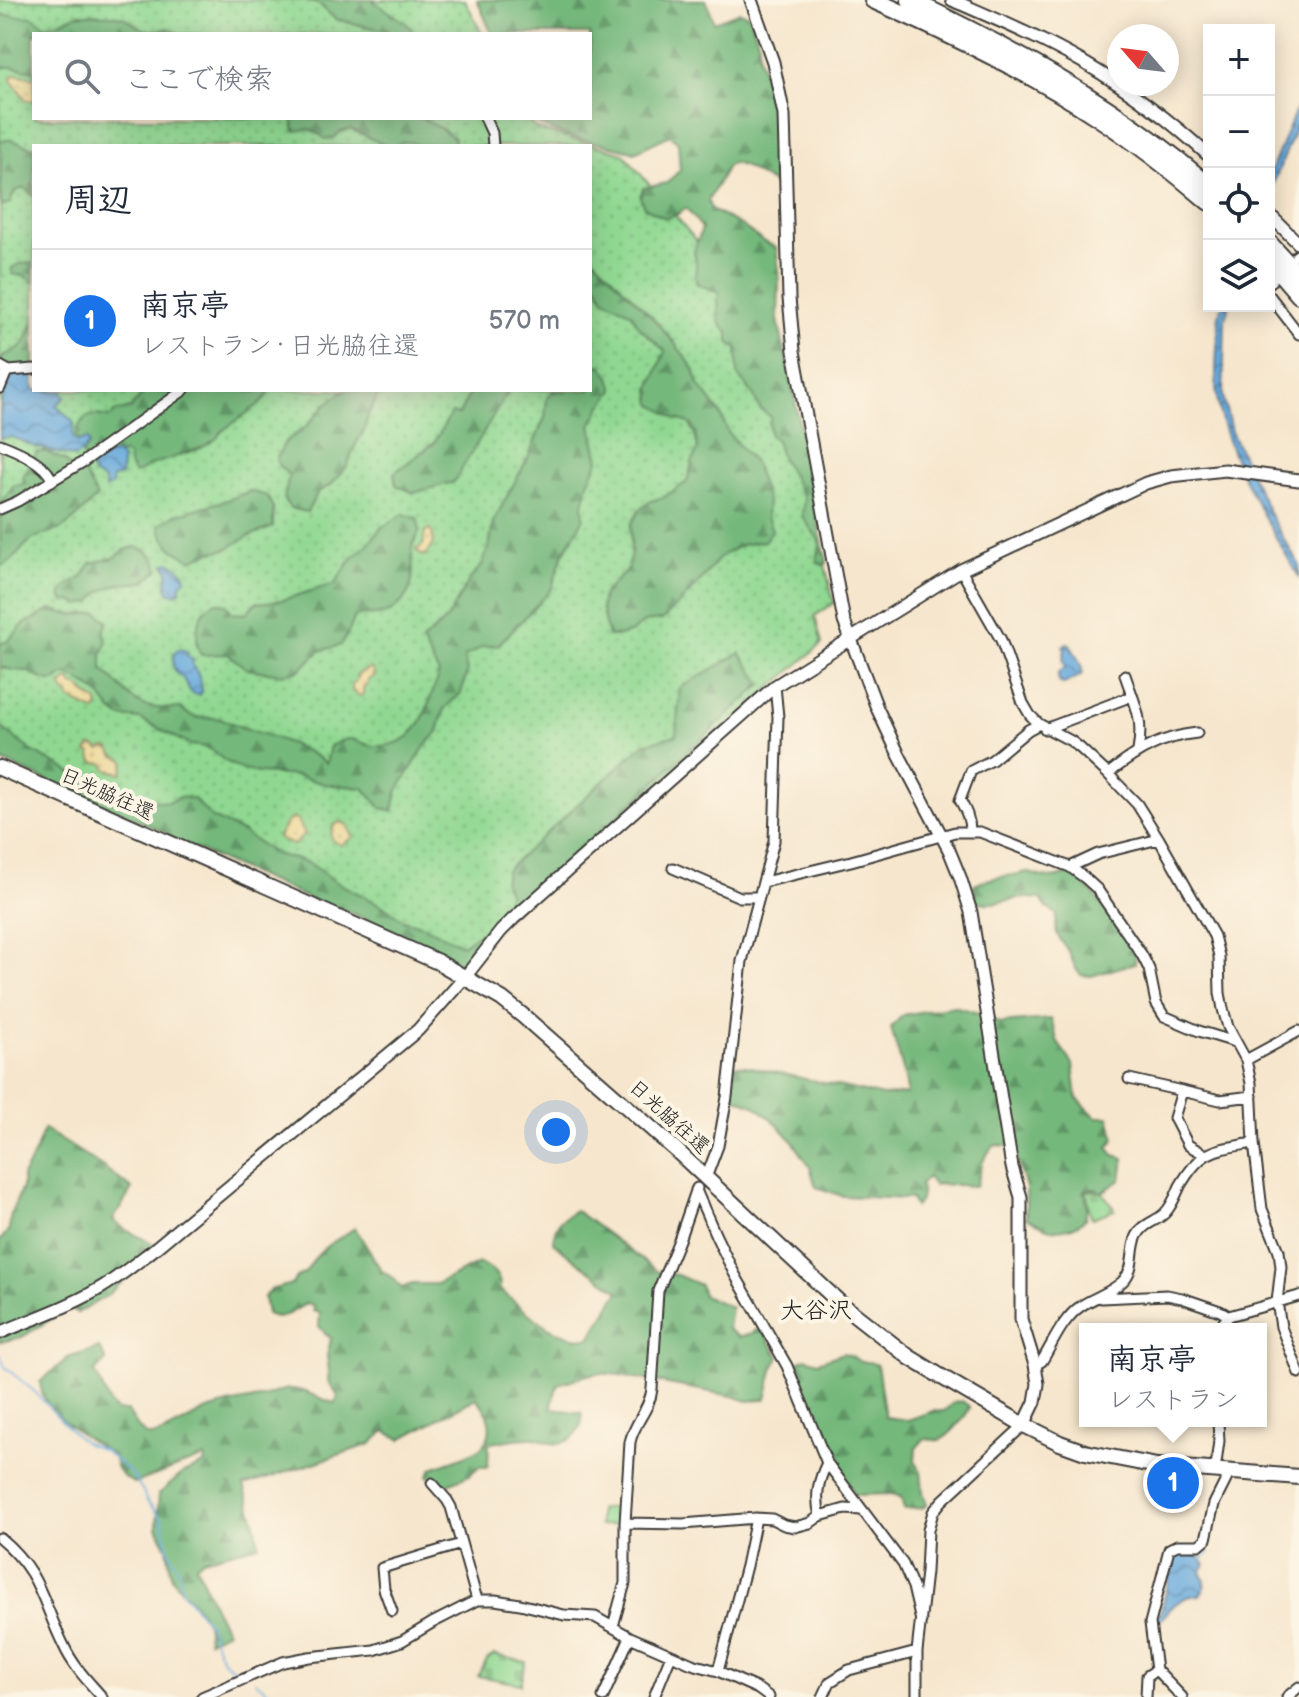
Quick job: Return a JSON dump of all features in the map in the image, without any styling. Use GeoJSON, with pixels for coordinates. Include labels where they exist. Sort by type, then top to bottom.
{"type":"FeatureCollection","features":[{"type":"Feature","properties":{"kind":"highway"},"geometry":{"type":"LineString","coordinates":[[873,0],[975,48],[1093,114],[1142,148],[1203,197]]}},
{"type":"Feature","properties":{"kind":"highway"},"geometry":{"type":"LineString","coordinates":[[910,0],[1023,57],[1085,93],[1146,135],[1203,181]]}},
{"type":"Feature","properties":{"kind":"highway"},"geometry":{"type":"LineString","coordinates":[[1275,250],[1299,276]]}},
{"type":"Feature","properties":{"kind":"highway"},"geometry":{"type":"LineString","coordinates":[[1275,267],[1299,295]]}},
{"type":"Feature","properties":{"kind":"highway","name":"日光脇往還"},"geometry":{"type":"LineString","coordinates":[[0,768],[438,962],[502,999],[627,1105],[840,1303],[909,1357],[1024,1425],[1060,1443],[1106,1457],[1157,1466],[1299,1477]]}},
{"type":"Feature","properties":{"kind":"street"},"geometry":{"type":"LineString","coordinates":[[751,0],[773,62],[784,115],[794,351],[844,621],[884,724],[941,835],[960,877],[971,912],[1012,1167],[1021,1197],[1021,1319],[1038,1377],[1038,1394],[1024,1425],[933,1512],[928,1530],[917,1652],[917,1697]]}},
{"type":"Feature","properties":{"kind":"street"},"geometry":{"type":"LineString","coordinates":[[952,0],[1086,64],[1149,107],[1203,151]]}},
{"type":"Feature","properties":{"kind":"street"},"geometry":{"type":"LineString","coordinates":[[486,120],[493,144]]}},
{"type":"Feature","properties":{"kind":"street"},"geometry":{"type":"LineString","coordinates":[[1275,222],[1298,251]]}},
{"type":"Feature","properties":{"kind":"street"},"geometry":{"type":"LineString","coordinates":[[1275,303],[1299,334]]}},
{"type":"Feature","properties":{"kind":"street"},"geometry":{"type":"LineString","coordinates":[[0,388],[4,368],[32,369]]}},
{"type":"Feature","properties":{"kind":"street"},"geometry":{"type":"LineString","coordinates":[[0,509],[52,481],[181,392]]}},
{"type":"Feature","properties":{"kind":"street"},"geometry":{"type":"LineString","coordinates":[[0,444],[45,468],[51,474],[52,481]]}},
{"type":"Feature","properties":{"kind":"street"},"geometry":{"type":"LineString","coordinates":[[0,1333],[98,1290],[153,1250],[418,1030],[513,919],[775,686],[961,570],[1146,483],[1185,473],[1225,470],[1299,480]]}},
{"type":"Feature","properties":{"kind":"street"},"geometry":{"type":"LineString","coordinates":[[961,570],[1001,640],[1030,715],[1042,726],[1071,741],[1137,804],[1214,936],[1219,956],[1223,1009],[1235,1042],[1246,1060],[1251,1083],[1262,1209],[1279,1251],[1281,1267],[1277,1302],[1281,1327],[1299,1373]]}},
{"type":"Feature","properties":{"kind":"street"},"geometry":{"type":"LineString","coordinates":[[1125,675],[1139,712],[1138,751]]}},
{"type":"Feature","properties":{"kind":"street"},"geometry":{"type":"LineString","coordinates":[[613,1626],[625,1583],[630,1442],[651,1400],[658,1291],[696,1190],[718,1146],[727,1097],[742,961],[774,841],[778,717],[775,686]]}},
{"type":"Feature","properties":{"kind":"street"},"geometry":{"type":"LineString","coordinates":[[970,831],[970,822],[960,800],[971,771],[992,760],[1028,730],[1132,696]]}},
{"type":"Feature","properties":{"kind":"street"},"geometry":{"type":"LineString","coordinates":[[1108,774],[1138,751],[1178,735],[1197,733]]}},
{"type":"Feature","properties":{"kind":"street"},"geometry":{"type":"LineString","coordinates":[[764,882],[941,835],[980,832],[1070,867],[1097,889],[1142,955],[1149,969],[1156,1003],[1164,1016],[1235,1042]]}},
{"type":"Feature","properties":{"kind":"street"},"geometry":{"type":"LineString","coordinates":[[1070,867],[1098,854],[1159,839]]}},
{"type":"Feature","properties":{"kind":"street"},"geometry":{"type":"LineString","coordinates":[[673,868],[740,897],[759,897]]}},
{"type":"Feature","properties":{"kind":"street"},"geometry":{"type":"LineString","coordinates":[[1246,1060],[1299,1031]]}},
{"type":"Feature","properties":{"kind":"street"},"geometry":{"type":"LineString","coordinates":[[1129,1079],[1220,1100],[1252,1096]]}},
{"type":"Feature","properties":{"kind":"street"},"geometry":{"type":"LineString","coordinates":[[1182,1091],[1174,1118],[1188,1145],[1204,1154]]}},
{"type":"Feature","properties":{"kind":"street"},"geometry":{"type":"LineString","coordinates":[[1035,1365],[1042,1361],[1073,1313],[1122,1282],[1129,1273],[1138,1232],[1165,1213],[1191,1167],[1204,1154],[1217,1149],[1254,1143]]}},
{"type":"Feature","properties":{"kind":"street"},"geometry":{"type":"LineString","coordinates":[[696,1190],[728,1261],[787,1366],[827,1463],[903,1564],[913,1587],[921,1621]]}},
{"type":"Feature","properties":{"kind":"street"},"geometry":{"type":"LineString","coordinates":[[1098,1298],[1167,1295],[1229,1316]]}},
{"type":"Feature","properties":{"kind":"street"},"geometry":{"type":"LineString","coordinates":[[1223,1323],[1229,1316],[1299,1296]]}},
{"type":"Feature","properties":{"kind":"street"},"geometry":{"type":"LineString","coordinates":[[1182,1697],[1156,1670],[1150,1623],[1169,1549],[1177,1545],[1199,1545],[1206,1539],[1222,1471],[1218,1427]]}},
{"type":"Feature","properties":{"kind":"street"},"geometry":{"type":"LineString","coordinates":[[820,1516],[816,1494],[827,1463]]}},
{"type":"Feature","properties":{"kind":"street"},"geometry":{"type":"LineString","coordinates":[[432,1483],[451,1507],[477,1600]]}},
{"type":"Feature","properties":{"kind":"street"},"geometry":{"type":"LineString","coordinates":[[625,1523],[683,1524],[756,1518],[772,1519],[795,1527],[845,1509],[862,1510]]}},
{"type":"Feature","properties":{"kind":"street"},"geometry":{"type":"LineString","coordinates":[[718,1671],[756,1518]]}},
{"type":"Feature","properties":{"kind":"street"},"geometry":{"type":"LineString","coordinates":[[0,1538],[16,1551],[33,1573],[64,1647],[102,1697]]}},
{"type":"Feature","properties":{"kind":"street"},"geometry":{"type":"LineString","coordinates":[[392,1611],[384,1589],[382,1568],[461,1544]]}},
{"type":"Feature","properties":{"kind":"street"},"geometry":{"type":"LineString","coordinates":[[202,1697],[283,1662],[374,1650],[402,1641],[477,1600],[520,1604],[564,1615],[595,1617],[630,1637],[692,1664],[718,1671],[769,1697]]}},
{"type":"Feature","properties":{"kind":"street"},"geometry":{"type":"LineString","coordinates":[[603,1697],[630,1637]]}},
{"type":"Feature","properties":{"kind":"street"},"geometry":{"type":"LineString","coordinates":[[823,1697],[836,1676],[917,1652]]}},
{"type":"Feature","properties":{"kind":"street"},"geometry":{"type":"LineString","coordinates":[[654,1697],[671,1655]]}},
{"type":"Feature","properties":{"kind":"street"},"geometry":{"type":"LineString","coordinates":[[1146,1697],[1147,1676],[1156,1670]]}},
{"type":"Feature","properties":{"kind":"street"},"geometry":{"type":"LineString","coordinates":[[1287,1697],[1299,1687]]}},
{"type":"Feature","properties":{"kind":"green space"},"geometry":{"type":"Polygon","coordinates":[[[0,0],[465,0],[481,32],[32,32],[32,120],[528,120],[536,129],[590,144],[32,144],[32,392],[592,392],[592,144],[623,153],[769,328],[834,603],[815,616],[822,644],[461,954],[0,744],[0,0]]]}},
{"type":"Feature","properties":{"kind":"green space"},"geometry":{"type":"Polygon","coordinates":[[[304,0],[372,0],[407,24],[413,32],[387,32],[335,19],[320,5],[304,0]]]}},
{"type":"Feature","properties":{"kind":"green space"},"geometry":{"type":"Polygon","coordinates":[[[477,0],[705,0],[714,22],[740,12],[749,15],[774,105],[780,152],[778,182],[777,186],[734,163],[727,166],[708,201],[711,210],[776,247],[778,320],[827,563],[823,565],[817,561],[820,545],[802,516],[804,499],[782,460],[776,440],[770,435],[771,417],[760,409],[751,391],[738,376],[737,349],[729,342],[729,333],[719,322],[718,292],[696,283],[694,251],[702,228],[686,208],[665,218],[644,207],[640,197],[643,188],[667,183],[680,170],[678,142],[670,135],[635,152],[565,135],[540,124],[535,120],[592,120],[592,32],[491,32],[477,0]]]}},
{"type":"Feature","properties":{"kind":"green space"},"geometry":{"type":"Polygon","coordinates":[[[80,14],[110,15],[123,17],[143,29],[154,31],[168,28],[176,32],[32,32],[32,71],[0,67],[0,15],[33,17],[46,26],[80,14]]]}},
{"type":"Feature","properties":{"kind":"green space"},"geometry":{"type":"Polygon","coordinates":[[[292,120],[426,120],[454,138],[453,144],[383,144],[351,129],[326,139],[310,129],[295,131],[292,120]]]}},
{"type":"Feature","properties":{"kind":"green space"},"geometry":{"type":"Polygon","coordinates":[[[0,140],[12,140],[32,147],[32,195],[25,188],[15,191],[10,203],[1,206],[0,140]]]}},
{"type":"Feature","properties":{"kind":"green space"},"geometry":{"type":"Polygon","coordinates":[[[592,256],[652,317],[694,369],[699,385],[720,413],[729,434],[756,468],[767,501],[766,515],[772,530],[764,541],[741,545],[721,556],[662,620],[644,622],[632,632],[619,636],[608,636],[601,607],[603,594],[628,569],[631,525],[639,510],[687,482],[698,449],[689,423],[652,404],[650,389],[665,351],[639,327],[631,313],[604,298],[592,281],[592,256]]]}},
{"type":"Feature","properties":{"kind":"green space"},"geometry":{"type":"Polygon","coordinates":[[[32,263],[32,281],[25,276],[12,274],[12,268],[32,263]]]}},
{"type":"Feature","properties":{"kind":"green space"},"geometry":{"type":"Polygon","coordinates":[[[32,325],[32,374],[18,370],[6,373],[0,386],[2,357],[24,344],[32,325]]]}},
{"type":"Feature","properties":{"kind":"green space"},"geometry":{"type":"Polygon","coordinates":[[[601,365],[610,377],[614,390],[591,425],[599,460],[588,483],[583,505],[584,518],[563,554],[551,590],[498,645],[482,647],[464,657],[467,672],[461,693],[444,709],[438,732],[425,746],[397,792],[393,811],[381,808],[364,788],[243,770],[207,747],[190,745],[140,719],[120,717],[99,694],[67,674],[52,682],[27,671],[0,667],[0,644],[8,641],[23,625],[52,609],[74,615],[97,612],[108,621],[104,632],[107,641],[102,669],[142,705],[180,708],[195,717],[224,720],[298,747],[326,763],[330,746],[344,740],[352,739],[373,746],[402,741],[419,724],[439,674],[422,641],[446,620],[482,565],[493,522],[528,458],[545,417],[547,398],[553,392],[592,392],[592,366],[601,365]]]}},
{"type":"Feature","properties":{"kind":"green space"},"geometry":{"type":"Polygon","coordinates":[[[144,392],[269,392],[261,403],[222,431],[216,439],[135,474],[128,456],[114,450],[88,463],[83,457],[83,444],[76,437],[83,420],[97,415],[111,417],[115,412],[131,408],[144,392]]]}},
{"type":"Feature","properties":{"kind":"green space"},"geometry":{"type":"Polygon","coordinates":[[[342,392],[380,392],[348,465],[331,485],[318,492],[307,512],[290,508],[284,499],[289,475],[276,460],[285,442],[307,426],[342,392]]]}},
{"type":"Feature","properties":{"kind":"green space"},"geometry":{"type":"Polygon","coordinates":[[[470,392],[508,392],[454,482],[414,493],[396,485],[394,473],[434,443],[451,413],[459,415],[470,392]]]}},
{"type":"Feature","properties":{"kind":"green space"},"geometry":{"type":"Polygon","coordinates":[[[37,452],[46,452],[83,471],[97,497],[69,524],[33,539],[13,559],[0,566],[0,504],[13,486],[25,483],[23,477],[37,452]]]}},
{"type":"Feature","properties":{"kind":"green space"},"geometry":{"type":"Polygon","coordinates":[[[250,491],[267,496],[273,508],[273,527],[227,549],[192,560],[175,551],[164,538],[159,525],[175,515],[250,491]]]}},
{"type":"Feature","properties":{"kind":"green space"},"geometry":{"type":"Polygon","coordinates":[[[403,514],[417,518],[419,529],[413,548],[411,585],[402,602],[393,610],[380,615],[355,616],[341,645],[320,651],[298,671],[281,674],[247,669],[228,654],[201,655],[198,626],[209,606],[216,602],[226,604],[232,613],[246,614],[256,602],[276,601],[334,585],[353,557],[381,528],[403,514]]]}},
{"type":"Feature","properties":{"kind":"green space"},"geometry":{"type":"Polygon","coordinates":[[[135,547],[151,554],[159,569],[144,582],[115,585],[100,592],[91,602],[80,605],[64,602],[61,595],[66,587],[82,577],[91,563],[114,558],[135,547]]]}},
{"type":"Feature","properties":{"kind":"green space"},"geometry":{"type":"Polygon","coordinates":[[[740,653],[762,684],[495,929],[481,950],[463,966],[436,956],[365,919],[312,900],[0,760],[0,726],[30,750],[76,775],[135,798],[168,802],[180,797],[194,799],[212,818],[244,833],[275,854],[309,863],[403,920],[424,926],[462,945],[484,929],[506,902],[509,893],[504,883],[506,870],[644,744],[676,735],[680,688],[740,653]]]}},
{"type":"Feature","properties":{"kind":"green space"},"geometry":{"type":"Polygon","coordinates":[[[1027,872],[1048,878],[1069,873],[1080,880],[1098,899],[1136,953],[1135,963],[1091,976],[1081,975],[1057,934],[1057,914],[1047,908],[1041,899],[1023,898],[992,903],[976,900],[973,885],[1027,872]]]}},
{"type":"Feature","properties":{"kind":"green space"},"geometry":{"type":"Polygon","coordinates":[[[953,1006],[1000,1023],[1051,1019],[1058,1043],[1073,1064],[1077,1098],[1096,1117],[1109,1117],[1115,1139],[1108,1147],[1114,1155],[1124,1158],[1121,1180],[1101,1193],[1096,1189],[1085,1189],[1087,1207],[1085,1219],[1080,1223],[1057,1230],[1026,1218],[1026,1187],[1012,1146],[993,1145],[983,1161],[976,1186],[934,1186],[928,1177],[920,1185],[921,1197],[915,1207],[911,1199],[842,1196],[816,1187],[810,1167],[792,1140],[754,1105],[732,1096],[734,1065],[883,1096],[907,1094],[891,1027],[903,1015],[953,1006]]]}},
{"type":"Feature","properties":{"kind":"green space"},"geometry":{"type":"Polygon","coordinates":[[[44,1129],[132,1189],[113,1220],[156,1245],[155,1254],[105,1297],[77,1313],[69,1308],[22,1337],[0,1342],[0,1241],[9,1229],[11,1213],[22,1188],[22,1176],[44,1129]]]}},
{"type":"Feature","properties":{"kind":"green space"},"geometry":{"type":"Polygon","coordinates":[[[1087,1191],[1103,1193],[1115,1210],[1092,1218],[1087,1191]]]}},
{"type":"Feature","properties":{"kind":"green space"},"geometry":{"type":"Polygon","coordinates":[[[575,1210],[658,1272],[677,1275],[700,1285],[703,1295],[731,1307],[728,1329],[739,1337],[761,1327],[779,1357],[766,1399],[748,1401],[620,1375],[587,1375],[558,1384],[551,1408],[582,1413],[581,1426],[570,1440],[558,1443],[528,1438],[489,1443],[488,1467],[478,1467],[470,1475],[448,1484],[445,1490],[428,1475],[432,1468],[476,1451],[488,1436],[487,1416],[476,1398],[401,1439],[385,1431],[371,1444],[244,1486],[259,1545],[203,1559],[196,1565],[227,1631],[208,1641],[206,1622],[200,1611],[172,1578],[167,1548],[157,1527],[159,1494],[183,1473],[204,1464],[205,1457],[135,1483],[130,1481],[120,1472],[113,1455],[84,1437],[55,1412],[43,1395],[40,1382],[68,1358],[99,1348],[106,1361],[95,1372],[110,1404],[116,1411],[127,1411],[148,1436],[158,1435],[210,1409],[286,1389],[304,1391],[334,1403],[339,1397],[328,1382],[327,1356],[331,1338],[319,1327],[320,1313],[313,1311],[314,1306],[307,1303],[288,1314],[272,1316],[267,1314],[264,1297],[270,1290],[292,1284],[327,1246],[355,1228],[381,1270],[401,1288],[412,1284],[437,1284],[479,1263],[497,1276],[500,1290],[542,1323],[565,1335],[590,1338],[619,1291],[553,1242],[559,1223],[575,1210]]]}},
{"type":"Feature","properties":{"kind":"green space"},"geometry":{"type":"Polygon","coordinates":[[[843,1353],[860,1362],[877,1365],[885,1417],[908,1420],[933,1411],[944,1411],[953,1403],[962,1401],[970,1407],[948,1435],[937,1440],[925,1438],[916,1448],[915,1461],[921,1471],[927,1505],[922,1508],[904,1509],[901,1497],[890,1494],[856,1495],[828,1448],[794,1364],[806,1358],[818,1362],[843,1353]]]}},
{"type":"Feature","properties":{"kind":"green space"},"geometry":{"type":"Polygon","coordinates":[[[621,1508],[620,1524],[599,1526],[599,1509],[621,1508]]]}},
{"type":"Feature","properties":{"kind":"green space"},"geometry":{"type":"Polygon","coordinates":[[[494,1655],[526,1662],[521,1684],[478,1676],[494,1655]]]}},
{"type":"Feature","properties":{"kind":"sand"},"geometry":{"type":"Polygon","coordinates":[[[12,75],[32,78],[32,101],[26,100],[11,80],[12,75]]]}},
{"type":"Feature","properties":{"kind":"sand"},"geometry":{"type":"Polygon","coordinates":[[[430,529],[432,544],[423,556],[416,550],[423,545],[425,532],[430,529]]]}},
{"type":"Feature","properties":{"kind":"sand"},"geometry":{"type":"Polygon","coordinates":[[[371,668],[375,676],[368,680],[360,696],[352,691],[352,684],[358,674],[371,668]]]}},
{"type":"Feature","properties":{"kind":"sand"},"geometry":{"type":"Polygon","coordinates":[[[67,680],[99,704],[97,710],[70,699],[62,686],[67,680]]]}},
{"type":"Feature","properties":{"kind":"sand"},"geometry":{"type":"Polygon","coordinates":[[[91,746],[100,750],[110,749],[113,755],[123,759],[122,773],[108,770],[103,763],[95,763],[87,752],[91,746]]]}},
{"type":"Feature","properties":{"kind":"sand"},"geometry":{"type":"Polygon","coordinates":[[[292,818],[297,820],[305,834],[294,845],[278,837],[292,818]]]}},
{"type":"Feature","properties":{"kind":"sand"},"geometry":{"type":"Polygon","coordinates":[[[341,822],[348,825],[353,837],[341,845],[332,840],[331,835],[334,825],[341,822]]]}},
{"type":"Feature","properties":{"kind":"water"},"geometry":{"type":"Polygon","coordinates":[[[1299,102],[1299,120],[1275,179],[1275,161],[1299,102]]]}},
{"type":"Feature","properties":{"kind":"water"},"geometry":{"type":"Polygon","coordinates":[[[1220,312],[1227,312],[1223,396],[1231,432],[1272,519],[1299,565],[1299,577],[1238,466],[1221,419],[1216,376],[1220,312]]]}},
{"type":"Feature","properties":{"kind":"water"},"geometry":{"type":"Polygon","coordinates":[[[14,373],[32,378],[32,392],[62,392],[65,398],[56,405],[74,423],[73,438],[78,442],[87,439],[89,444],[74,457],[35,447],[13,437],[0,438],[6,389],[14,373]]]}},
{"type":"Feature","properties":{"kind":"water"},"geometry":{"type":"Polygon","coordinates":[[[110,454],[119,455],[122,461],[121,476],[112,478],[112,485],[105,489],[105,481],[93,474],[91,467],[110,454]]]}},
{"type":"Feature","properties":{"kind":"water"},"geometry":{"type":"Polygon","coordinates":[[[169,562],[179,568],[186,578],[176,594],[170,593],[167,586],[169,572],[165,565],[169,562]]]}},
{"type":"Feature","properties":{"kind":"water"},"geometry":{"type":"Polygon","coordinates":[[[1067,643],[1083,674],[1064,684],[1060,683],[1058,673],[1065,668],[1063,647],[1067,643]]]}},
{"type":"Feature","properties":{"kind":"water"},"geometry":{"type":"Polygon","coordinates":[[[179,649],[187,651],[193,660],[202,690],[199,695],[191,693],[183,678],[176,673],[173,657],[179,649]]]}},
{"type":"Feature","properties":{"kind":"water"},"geometry":{"type":"Polygon","coordinates":[[[1180,1552],[1198,1556],[1205,1564],[1201,1572],[1205,1586],[1200,1595],[1177,1603],[1160,1621],[1157,1619],[1174,1558],[1180,1552]]]}},
{"type":"Feature","properties":{"kind":"waterway"},"geometry":{"type":"LineString","coordinates":[[0,1354],[5,1367],[35,1392],[72,1432],[85,1443],[105,1451],[132,1474],[146,1500],[162,1518],[168,1548],[178,1569],[184,1594],[208,1623],[224,1661],[246,1672]]}},
{"type":"Feature","properties":{"kind":"waterway"},"geometry":{"type":"LineString","coordinates":[[1201,1560],[1210,1552]]}},
{"type":"Feature","properties":{"kind":"waterway"},"geometry":{"type":"LineString","coordinates":[[255,1681],[270,1693],[283,1697]]}},
{"type":"Feature","properties":{"kind":"place","name":"南京亭"},"geometry":{"type":"Point","coordinates":[1173,1483]}},
{"type":"Feature","properties":{"kind":"district","name":"大谷沢"},"geometry":{"type":"Point","coordinates":[816,1310]}}]}
